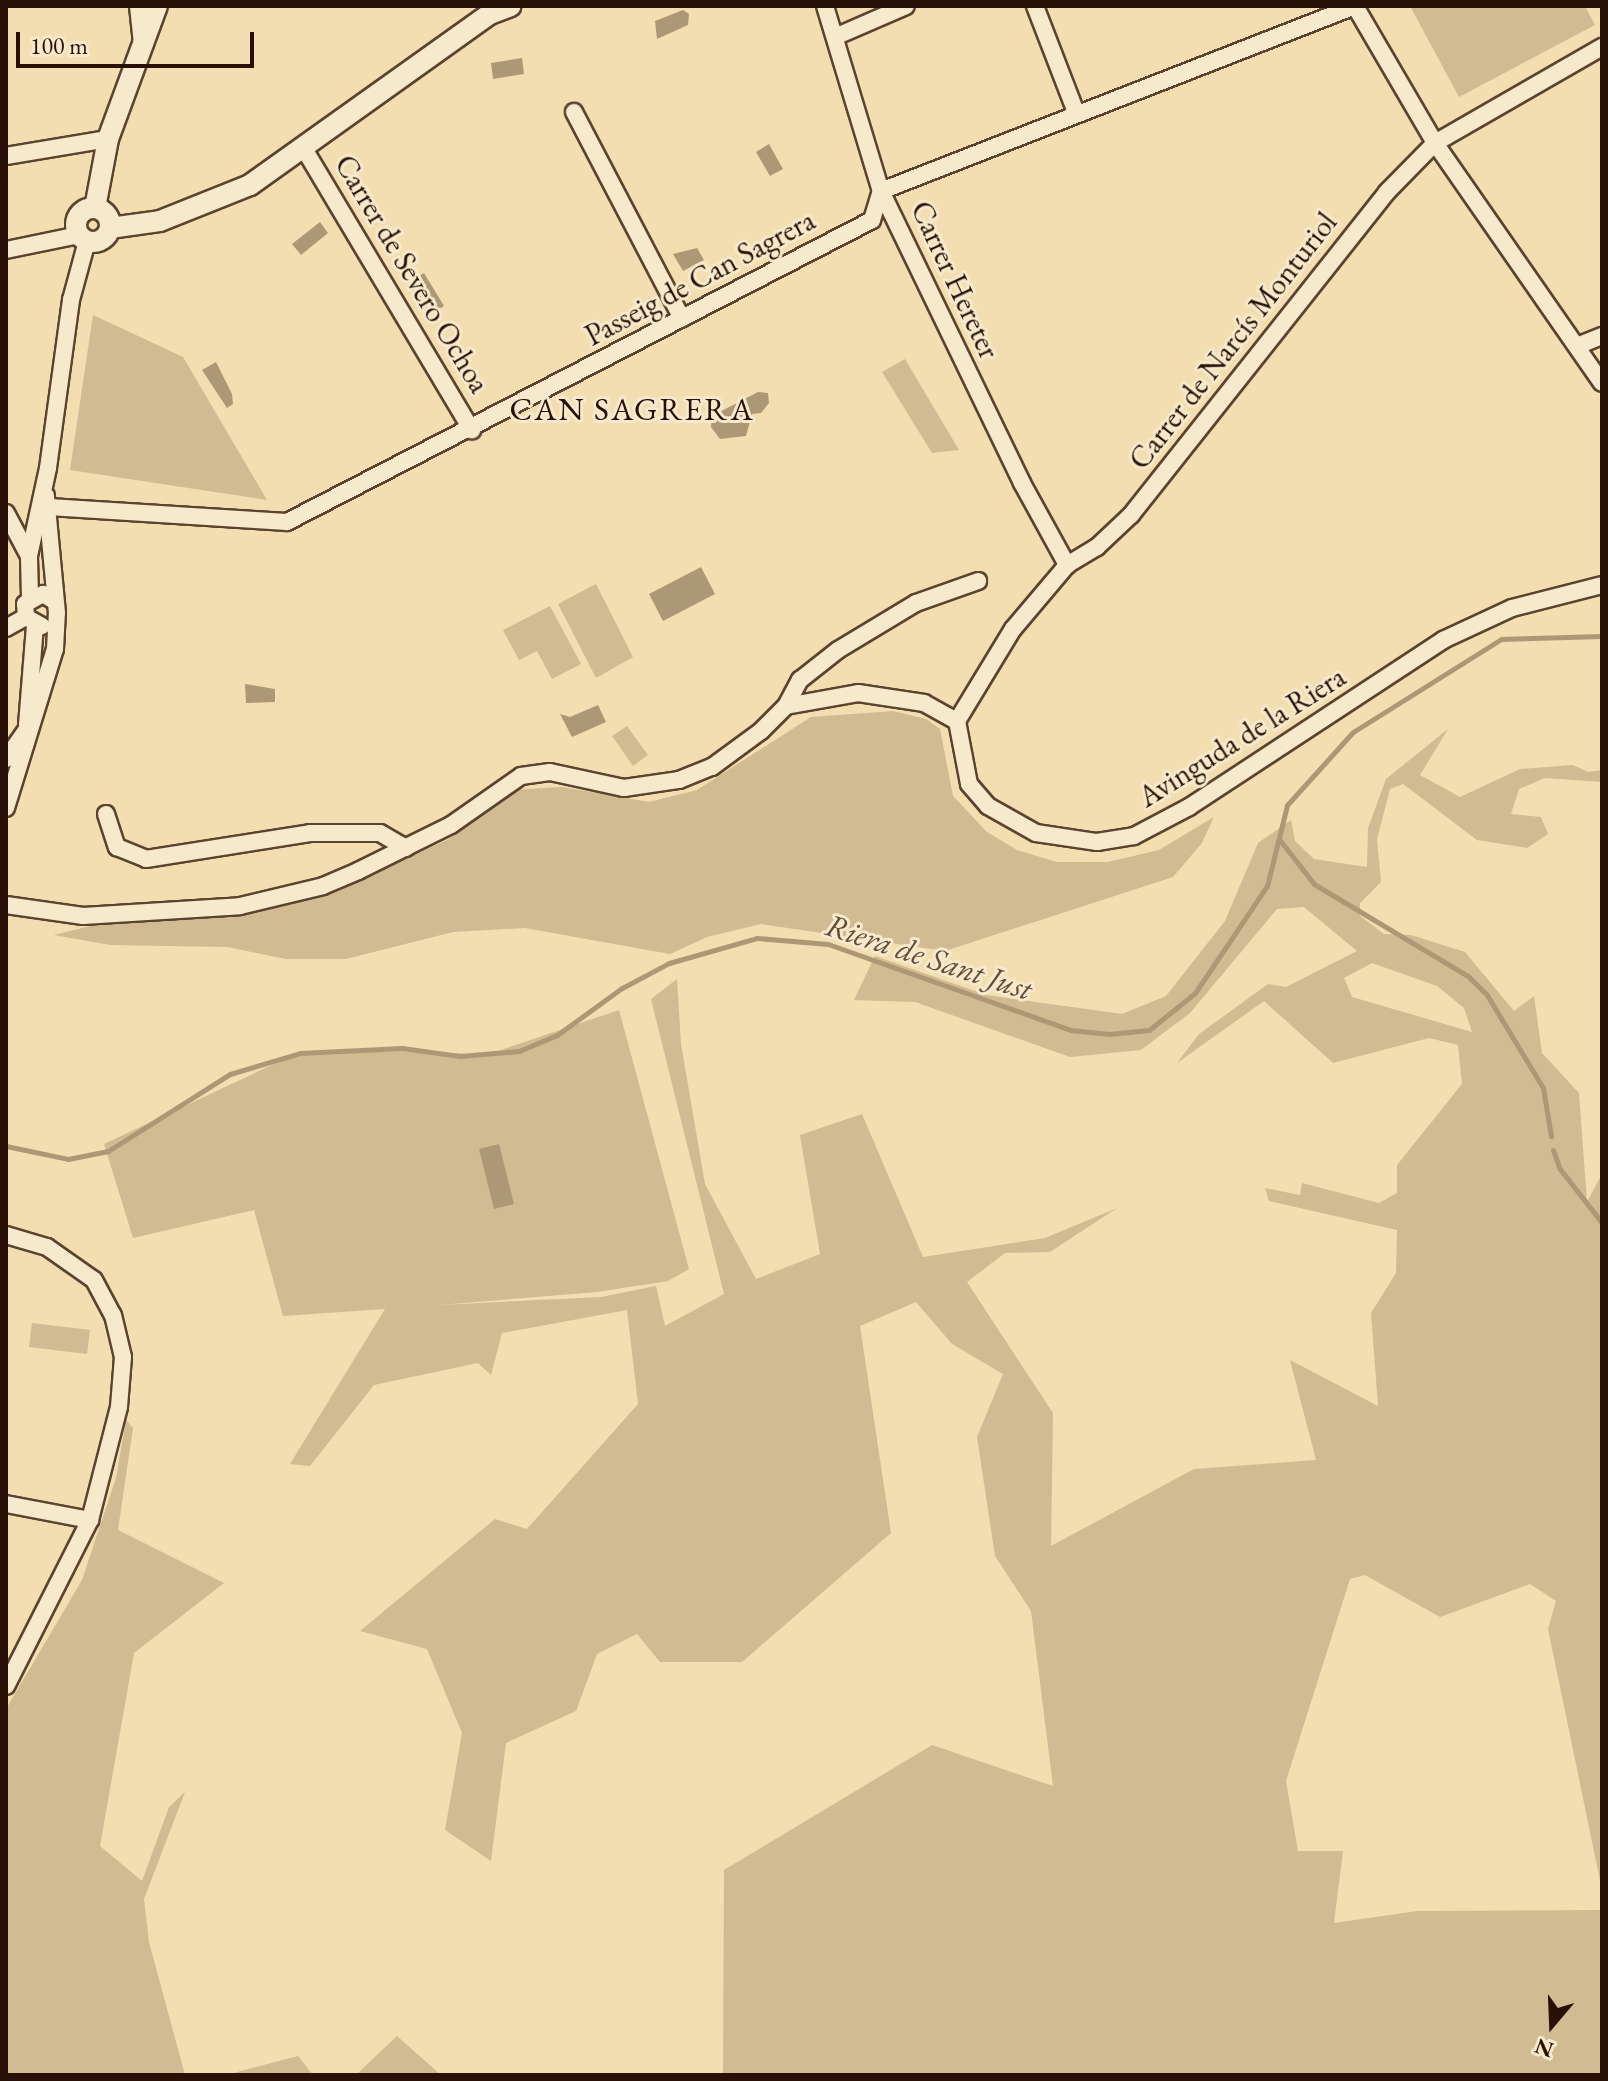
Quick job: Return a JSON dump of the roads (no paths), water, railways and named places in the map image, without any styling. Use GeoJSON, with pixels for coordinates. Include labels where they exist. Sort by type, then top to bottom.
{"type":"FeatureCollection","features":[{"type":"Feature","properties":{"kind":"street"},"geometry":{"type":"LineString","coordinates":[[138,6],[143,45]]}},
{"type":"Feature","properties":{"kind":"street"},"geometry":{"type":"LineString","coordinates":[[25,755],[29,556],[44,487],[83,238],[79,217],[95,208],[108,139],[157,6]]}},
{"type":"Feature","properties":{"kind":"street"},"geometry":{"type":"LineString","coordinates":[[110,228],[160,221],[250,185],[490,14],[511,6]]}},
{"type":"Feature","properties":{"kind":"street","name":"Carrer Hereter"},"geometry":{"type":"LineString","coordinates":[[825,6],[837,36],[881,191],[1022,483],[1067,565]]}},
{"type":"Feature","properties":{"kind":"street"},"geometry":{"type":"LineString","coordinates":[[837,36],[906,6]]}},
{"type":"Feature","properties":{"kind":"street"},"geometry":{"type":"LineString","coordinates":[[1035,6],[1076,112]]}},
{"type":"Feature","properties":{"kind":"street"},"geometry":{"type":"LineString","coordinates":[[881,191],[1076,112],[1355,6],[1435,143],[1602,383]]}},
{"type":"Feature","properties":{"kind":"street","name":"Carrer de Narcís Monturiol"},"geometry":{"type":"LineString","coordinates":[[957,721],[1013,629],[1067,565],[1097,547],[1131,515],[1387,192],[1435,143],[1602,47]]}},
{"type":"Feature","properties":{"kind":"street"},"geometry":{"type":"LineString","coordinates":[[574,112],[682,319]]}},
{"type":"Feature","properties":{"kind":"street"},"geometry":{"type":"LineString","coordinates":[[6,156],[108,139]]}},
{"type":"Feature","properties":{"kind":"street","name":"Carrer de Severo Ochoa"},"geometry":{"type":"LineString","coordinates":[[303,147],[472,430]]}},
{"type":"Feature","properties":{"kind":"street","name":"Passeig de Can Sagrera"},"geometry":{"type":"LineString","coordinates":[[49,507],[287,522],[472,430],[872,220],[881,191]]}},
{"type":"Feature","properties":{"kind":"street"},"geometry":{"type":"LineString","coordinates":[[6,250],[83,238],[105,238],[110,228],[109,219],[95,208]]}},
{"type":"Feature","properties":{"kind":"street"},"geometry":{"type":"LineString","coordinates":[[1577,346],[1602,336]]}},
{"type":"Feature","properties":{"kind":"street"},"geometry":{"type":"LineString","coordinates":[[6,808],[48,680],[56,607],[49,507],[44,487]]}},
{"type":"Feature","properties":{"kind":"street"},"geometry":{"type":"LineString","coordinates":[[6,513],[29,556]]}},
{"type":"Feature","properties":{"kind":"street"},"geometry":{"type":"LineString","coordinates":[[6,905],[70,916],[240,906],[323,886],[451,825],[500,787],[535,773],[624,788],[679,780],[712,767],[786,706],[800,680],[838,650],[916,603],[978,581]]}},
{"type":"Feature","properties":{"kind":"street","name":"Avinguda de la Riera"},"geometry":{"type":"LineString","coordinates":[[957,721],[969,784],[988,806],[1036,833],[1097,842],[1134,836],[1201,799],[1443,640],[1512,608],[1602,585]]}},
{"type":"Feature","properties":{"kind":"street"},"geometry":{"type":"LineString","coordinates":[[30,598],[43,594],[56,607]]}},
{"type":"Feature","properties":{"kind":"street"},"geometry":{"type":"LineString","coordinates":[[6,628],[30,622],[45,626],[56,607]]}},
{"type":"Feature","properties":{"kind":"street"},"geometry":{"type":"LineString","coordinates":[[786,706],[858,693],[924,703],[957,721]]}},
{"type":"Feature","properties":{"kind":"street"},"geometry":{"type":"LineString","coordinates":[[6,759],[27,729]]}},
{"type":"Feature","properties":{"kind":"street"},"geometry":{"type":"LineString","coordinates":[[106,814],[117,847],[146,859],[310,833],[380,833],[406,848]]}},
{"type":"Feature","properties":{"kind":"street"},"geometry":{"type":"LineString","coordinates":[[6,1235],[47,1247],[94,1280],[113,1315],[123,1357],[120,1402],[90,1520],[6,1686]]}},
{"type":"Feature","properties":{"kind":"street"},"geometry":{"type":"LineString","coordinates":[[6,1504],[90,1520]]}},
{"type":"Feature","properties":{"kind":"waterway","name":"Riera de Sant Just"},"geometry":{"type":"LineString","coordinates":[[6,1146],[68,1159],[108,1151],[230,1074],[300,1053],[402,1048],[460,1056],[519,1051],[557,1035],[622,988],[669,963],[757,938],[828,944],[1071,1030],[1109,1034],[1149,1030],[1195,993],[1267,886],[1287,805],[1353,732],[1501,639],[1602,636]]}},
{"type":"Feature","properties":{"kind":"waterway"},"geometry":{"type":"LineString","coordinates":[[1279,839],[1314,884],[1468,976],[1487,995],[1543,1088],[1551,1136]]}},
{"type":"Feature","properties":{"kind":"waterway"},"geometry":{"type":"LineString","coordinates":[[1553,1150],[1560,1169],[1602,1223]]}},
{"type":"Feature","properties":{"kind":"district","name":"CAN SAGRERA"},"geometry":{"type":"Point","coordinates":[632,409]}}]}
